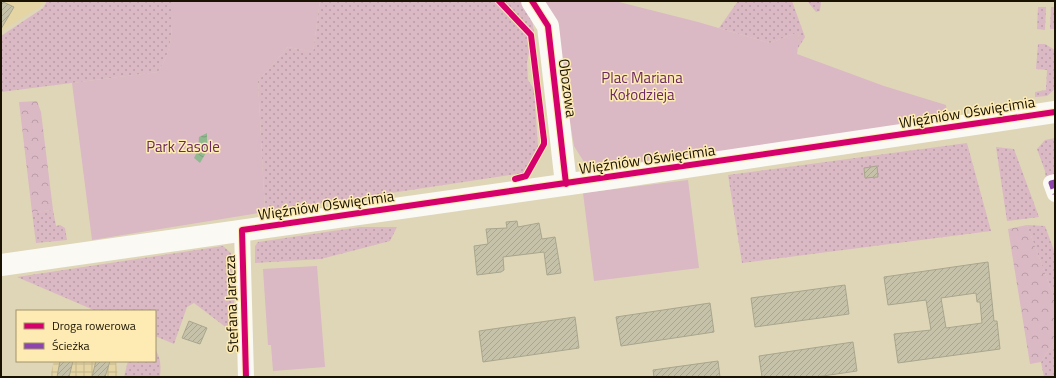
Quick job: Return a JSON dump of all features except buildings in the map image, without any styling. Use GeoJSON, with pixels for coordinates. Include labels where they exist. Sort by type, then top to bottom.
{"type":"FeatureCollection","features":[{"type":"Feature","properties":{"kind":"street","name":"Obozowa"},"geometry":{"type":"LineString","coordinates":[[532,1],[548,26],[566,184]]}},
{"type":"Feature","properties":{"kind":"street","name":"Więźniów Oświęcimia"},"geometry":{"type":"LineString","coordinates":[[1,265],[1055,112]]}},
{"type":"Feature","properties":{"kind":"street"},"geometry":{"type":"LineString","coordinates":[[1055,182],[1051,183],[1055,194]]}},
{"type":"Feature","properties":{"kind":"street","name":"Stefana Jaracza"},"geometry":{"type":"LineString","coordinates":[[242,230],[246,377]]}},
{"type":"Feature","properties":{"kind":"shaded area"},"geometry":{"type":"Polygon","coordinates":[[[1,1],[44,1],[41,6],[1,31],[1,1]]]}},
{"type":"Feature","properties":{"kind":"shaded area"},"geometry":{"type":"Polygon","coordinates":[[[54,362],[116,362],[118,377],[50,377],[54,362]]]}},
{"type":"Feature","properties":{"kind":"green space"},"geometry":{"type":"Polygon","coordinates":[[[47,1],[172,1],[171,38],[167,55],[158,72],[1,92],[1,36],[43,8],[47,1]]]}},
{"type":"Feature","properties":{"kind":"green space","name":"Park Zasole"},"geometry":{"type":"Polygon","coordinates":[[[172,1],[320,1],[313,52],[288,47],[258,81],[265,212],[92,240],[72,83],[158,72],[167,55],[171,38],[172,1]]]}},
{"type":"Feature","properties":{"kind":"green space"},"geometry":{"type":"Polygon","coordinates":[[[320,1],[495,1],[527,35],[529,52],[527,63],[528,80],[534,89],[538,147],[523,173],[265,212],[258,81],[288,47],[313,52],[320,1]]]}},
{"type":"Feature","properties":{"kind":"green space"},"geometry":{"type":"Polygon","coordinates":[[[503,1],[521,1],[532,19],[534,33],[503,1]]]}},
{"type":"Feature","properties":{"kind":"green space","name":"Plac Mariana Kołodzieja"},"geometry":{"type":"Polygon","coordinates":[[[542,1],[615,1],[698,22],[770,43],[799,32],[797,54],[884,86],[946,105],[948,122],[599,167],[584,162],[574,146],[553,19],[542,1]]]}},
{"type":"Feature","properties":{"kind":"green space"},"geometry":{"type":"Polygon","coordinates":[[[738,1],[792,1],[805,37],[797,49],[799,32],[770,43],[719,28],[738,1]]]}},
{"type":"Feature","properties":{"kind":"green space"},"geometry":{"type":"Polygon","coordinates":[[[807,1],[821,1],[820,11],[816,12],[807,1]]]}},
{"type":"Feature","properties":{"kind":"green space"},"geometry":{"type":"Polygon","coordinates":[[[1038,7],[1046,7],[1045,30],[1037,29],[1038,7]]]}},
{"type":"Feature","properties":{"kind":"green space"},"geometry":{"type":"Polygon","coordinates":[[[1051,7],[1055,7],[1055,29],[1050,29],[1051,7]]]}},
{"type":"Feature","properties":{"kind":"green space"},"geometry":{"type":"Polygon","coordinates":[[[1038,44],[1045,44],[1055,50],[1055,89],[1047,96],[1035,97],[1035,92],[1046,90],[1047,70],[1036,69],[1038,44]]]}},
{"type":"Feature","properties":{"kind":"green space"},"geometry":{"type":"Polygon","coordinates":[[[37,101],[41,112],[53,210],[32,212],[19,102],[37,101]]]}},
{"type":"Feature","properties":{"kind":"green space"},"geometry":{"type":"Polygon","coordinates":[[[1055,138],[1055,178],[1046,181],[1045,171],[1037,149],[1045,140],[1055,138]]]}},
{"type":"Feature","properties":{"kind":"green space"},"geometry":{"type":"Polygon","coordinates":[[[967,143],[991,231],[742,263],[728,175],[967,143]]]}},
{"type":"Feature","properties":{"kind":"green space"},"geometry":{"type":"Polygon","coordinates":[[[996,147],[1014,149],[1039,217],[1007,221],[996,147]]]}},
{"type":"Feature","properties":{"kind":"green space"},"geometry":{"type":"Polygon","coordinates":[[[688,180],[699,268],[594,281],[583,193],[688,180]]]}},
{"type":"Feature","properties":{"kind":"green space"},"geometry":{"type":"Polygon","coordinates":[[[53,210],[56,226],[60,225],[65,228],[67,240],[36,243],[32,212],[53,210]]]}},
{"type":"Feature","properties":{"kind":"green space"},"geometry":{"type":"Polygon","coordinates":[[[1027,225],[1045,226],[1055,253],[1055,300],[1027,225]]]}},
{"type":"Feature","properties":{"kind":"green space"},"geometry":{"type":"Polygon","coordinates":[[[1027,225],[1055,300],[1055,341],[1041,362],[1030,364],[1008,229],[1027,225]]]}},
{"type":"Feature","properties":{"kind":"green space"},"geometry":{"type":"Polygon","coordinates":[[[360,227],[397,227],[390,241],[321,259],[255,263],[255,246],[258,242],[360,227]]]}},
{"type":"Feature","properties":{"kind":"green space"},"geometry":{"type":"Polygon","coordinates":[[[223,246],[231,253],[236,335],[194,303],[187,307],[174,344],[156,336],[156,310],[94,310],[17,277],[223,246]]]}},
{"type":"Feature","properties":{"kind":"green space"},"geometry":{"type":"Polygon","coordinates":[[[317,266],[325,367],[273,371],[271,345],[268,345],[263,269],[317,266]]]}},
{"type":"Feature","properties":{"kind":"green space"},"geometry":{"type":"Polygon","coordinates":[[[1055,341],[1055,377],[1044,377],[1041,362],[1055,341]]]}},
{"type":"Feature","properties":{"kind":"green space"},"geometry":{"type":"Polygon","coordinates":[[[156,351],[160,362],[160,377],[124,377],[128,362],[156,362],[156,351]]]}},
{"type":"Feature","properties":{"kind":"water"},"geometry":{"type":"Polygon","coordinates":[[[207,133],[207,151],[200,163],[194,158],[198,150],[199,137],[207,133]]]}},
{"type":"Feature","properties":{"kind":"marked path"},"geometry":{"type":"LineString","coordinates":[[1055,182],[1051,183],[1055,194]]}},
{"type":"Feature","properties":{"kind":"cycle path"},"geometry":{"type":"LineString","coordinates":[[499,1],[531,35],[544,140],[544,144],[526,176],[515,179]]}},
{"type":"Feature","properties":{"kind":"cycle path"},"geometry":{"type":"LineString","coordinates":[[532,1],[548,26],[566,184]]}},
{"type":"Feature","properties":{"kind":"cycle path"},"geometry":{"type":"LineString","coordinates":[[246,377],[242,230],[1055,112]]}}]}
